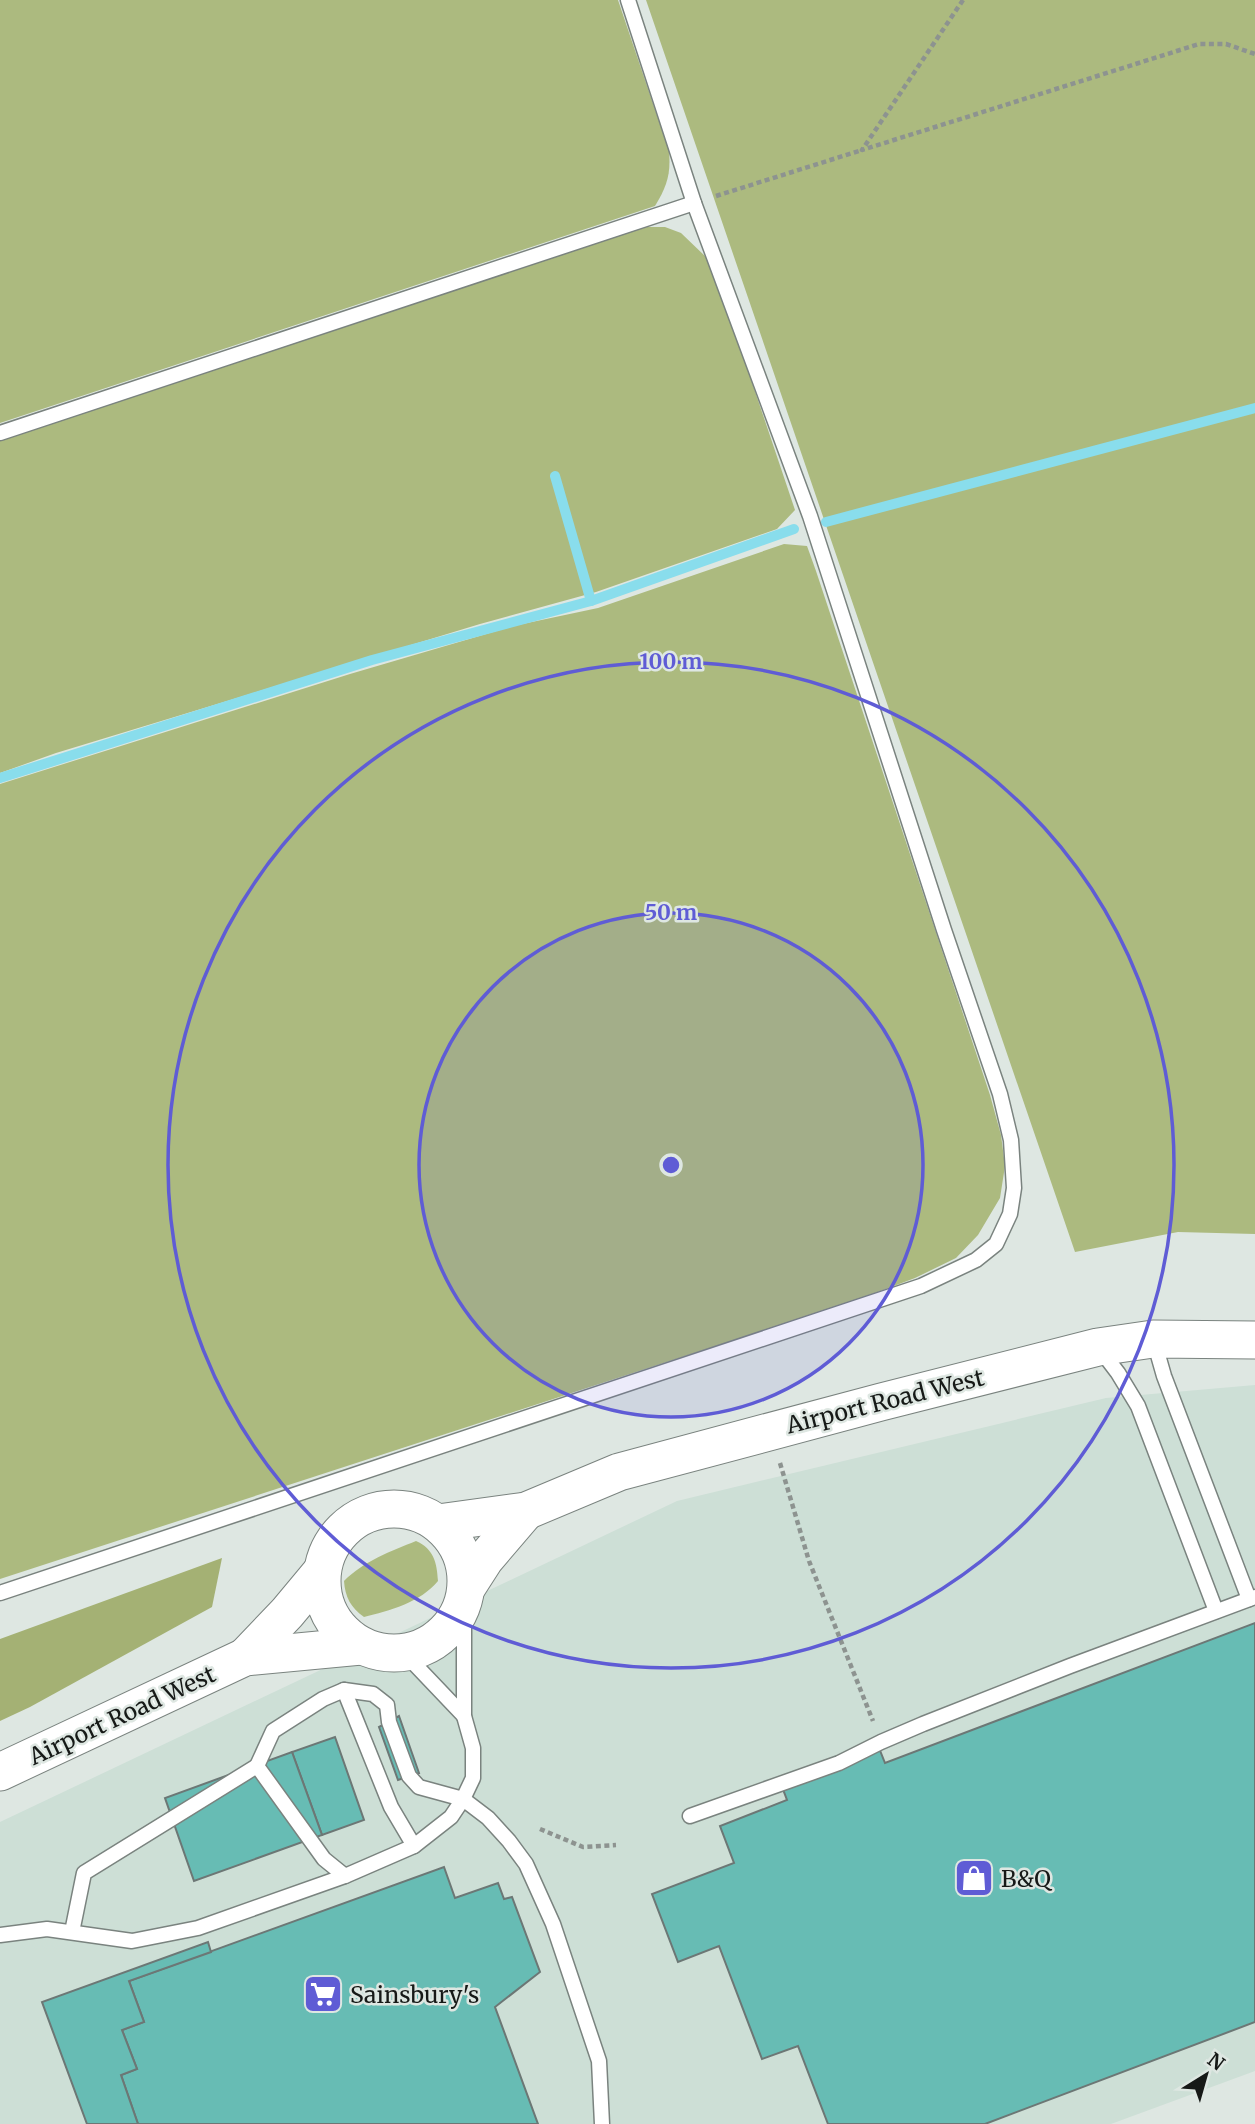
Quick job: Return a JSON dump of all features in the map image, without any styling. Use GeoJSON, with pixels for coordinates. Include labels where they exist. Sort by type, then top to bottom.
{"type":"FeatureCollection","features":[{"type":"Feature","properties":{"kind":"street","name":"Airport Road West"},"geometry":{"type":"LineString","coordinates":[[438,1523],[526,1511],[619,1472],[1098,1347],[1153,1339],[1255,1340]]}},
{"type":"Feature","properties":{"kind":"street"},"geometry":{"type":"LineString","coordinates":[[390,1508],[415,1511],[438,1523],[455,1540],[464,1562],[465,1594],[455,1621],[442,1636],[424,1647],[404,1653],[382,1653],[361,1646],[342,1633],[329,1615],[322,1593],[322,1571],[329,1547],[345,1527],[366,1514],[390,1508]]}},
{"type":"Feature","properties":{"kind":"street","name":"Airport Road West"},"geometry":{"type":"LineString","coordinates":[[465,1594],[485,1559],[526,1511]]}},
{"type":"Feature","properties":{"kind":"street","name":"Airport Road West"},"geometry":{"type":"LineString","coordinates":[[245,1657],[287,1614],[322,1571]]}},
{"type":"Feature","properties":{"kind":"street","name":"Airport Road West"},"geometry":{"type":"LineString","coordinates":[[0,1772],[245,1657],[361,1646]]}},
{"type":"Feature","properties":{"kind":"lane"},"geometry":{"type":"LineString","coordinates":[[0,1593],[921,1286],[976,1260],[996,1244],[1010,1214],[1014,1188],[1011,1140],[1003,1106],[820,544],[694,203],[628,0]]}},
{"type":"Feature","properties":{"kind":"lane"},"geometry":{"type":"LineString","coordinates":[[0,433],[694,203]]}},
{"type":"Feature","properties":{"kind":"lane"},"geometry":{"type":"LineString","coordinates":[[690,1816],[839,1763],[881,1742],[1070,1666],[1252,1598],[1164,1376],[1153,1339]]}},
{"type":"Feature","properties":{"kind":"lane"},"geometry":{"type":"LineString","coordinates":[[1098,1347],[1138,1406],[1216,1611]]}},
{"type":"Feature","properties":{"kind":"lane"},"geometry":{"type":"LineString","coordinates":[[0,1935],[47,1929],[132,1941],[198,1928],[345,1876],[414,1846],[451,1817],[473,1778],[473,1748],[464,1716],[465,1594]]}},
{"type":"Feature","properties":{"kind":"lane"},"geometry":{"type":"LineString","coordinates":[[404,1653],[464,1716]]}},
{"type":"Feature","properties":{"kind":"lane"},"geometry":{"type":"LineString","coordinates":[[344,1690],[391,1807],[414,1846]]}},
{"type":"Feature","properties":{"kind":"lane"},"geometry":{"type":"LineString","coordinates":[[72,1932],[84,1873],[257,1766],[273,1731],[323,1699],[344,1690],[373,1693],[387,1704],[389,1722],[409,1776],[419,1787],[463,1799],[488,1818],[509,1840],[526,1864],[553,1924],[599,2061],[603,2124]]}},
{"type":"Feature","properties":{"kind":"lane"},"geometry":{"type":"LineString","coordinates":[[257,1766],[324,1859],[345,1876]]}},
{"type":"Feature","properties":{"kind":"path"},"geometry":{"type":"LineString","coordinates":[[862,150],[964,0]]}},
{"type":"Feature","properties":{"kind":"path"},"geometry":{"type":"LineString","coordinates":[[712,197],[1199,44],[1226,44],[1255,54]]}},
{"type":"Feature","properties":{"kind":"path"},"geometry":{"type":"LineString","coordinates":[[771,1431],[809,1561],[881,1742]]}},
{"type":"Feature","properties":{"kind":"path"},"geometry":{"type":"LineString","coordinates":[[540,1829],[583,1847],[615,1846]]}},
{"type":"Feature","properties":{"kind":"shaded area"},"geometry":{"type":"Polygon","coordinates":[[[1255,1385],[1255,2071],[1111,2124],[0,2124],[0,1822],[677,1501],[1106,1398],[1255,1385]]]}},
{"type":"Feature","properties":{"kind":"green space"},"geometry":{"type":"Polygon","coordinates":[[[0,0],[618,0],[669,151],[667,180],[655,206],[0,423],[0,0]]]}},
{"type":"Feature","properties":{"kind":"green space"},"geometry":{"type":"Polygon","coordinates":[[[646,0],[1255,0],[1255,1234],[1178,1232],[1075,1252],[646,0]]]}},
{"type":"Feature","properties":{"kind":"green space"},"geometry":{"type":"Polygon","coordinates":[[[647,227],[665,227],[681,233],[706,257],[725,302],[795,510],[777,529],[596,592],[480,624],[56,753],[0,773],[0,438],[292,340],[647,227]]]}},
{"type":"Feature","properties":{"kind":"green space"},"geometry":{"type":"Polygon","coordinates":[[[784,544],[807,546],[990,1095],[1001,1135],[1005,1166],[1000,1198],[978,1235],[956,1258],[915,1278],[854,1301],[0,1579],[0,784],[350,674],[513,626],[598,608],[784,544]]]}},
{"type":"Feature","properties":{"kind":"green space"},"geometry":{"type":"Polygon","coordinates":[[[416,1541],[431,1552],[438,1581],[414,1600],[364,1617],[350,1602],[344,1581],[369,1562],[416,1541]]]}},
{"type":"Feature","properties":{"kind":"green space"},"geometry":{"type":"Polygon","coordinates":[[[222,1558],[212,1607],[0,1721],[0,1639],[222,1558]]]}},
{"type":"Feature","properties":{"kind":"building","name":"B&Q"},"geometry":{"type":"Polygon","coordinates":[[[1255,1623],[1255,2022],[985,2124],[828,2124],[798,2046],[762,2059],[719,1946],[678,1962],[652,1894],[734,1863],[720,1826],[787,1800],[781,1784],[879,1748],[885,1763],[1255,1623]]]}},
{"type":"Feature","properties":{"kind":"building"},"geometry":{"type":"Polygon","coordinates":[[[399,1716],[419,1773],[398,1780],[379,1727],[399,1716]]]}},
{"type":"Feature","properties":{"kind":"building"},"geometry":{"type":"Polygon","coordinates":[[[335,1737],[364,1820],[322,1835],[292,1752],[335,1737]]]}},
{"type":"Feature","properties":{"kind":"building"},"geometry":{"type":"Polygon","coordinates":[[[292,1752],[322,1835],[194,1881],[165,1798],[292,1752]]]}},
{"type":"Feature","properties":{"kind":"building","name":"Sainsbury's"},"geometry":{"type":"Polygon","coordinates":[[[444,1867],[455,1898],[498,1883],[504,1899],[512,1897],[540,1972],[495,2007],[538,2124],[138,2124],[121,2075],[137,2069],[122,2030],[144,2022],[129,1981],[444,1867]]]}},
{"type":"Feature","properties":{"kind":"building"},"geometry":{"type":"Polygon","coordinates":[[[208,1942],[211,1952],[129,1981],[144,2022],[122,2030],[137,2069],[121,2075],[138,2124],[87,2124],[42,2002],[208,1942]]]}},
{"type":"Feature","properties":{"kind":"waterway"},"geometry":{"type":"LineString","coordinates":[[826,522],[1255,408]]}},
{"type":"Feature","properties":{"kind":"waterway"},"geometry":{"type":"LineString","coordinates":[[0,778],[372,660],[591,601],[555,476]]}},
{"type":"Feature","properties":{"kind":"waterway"},"geometry":{"type":"LineString","coordinates":[[591,601],[794,529]]}},
{"type":"Feature","properties":{"kind":"place","name":"B&Q"},"geometry":{"type":"Point","coordinates":[974,1878]}},
{"type":"Feature","properties":{"kind":"place","name":"Sainsbury's"},"geometry":{"type":"Point","coordinates":[323,1994]}}]}
